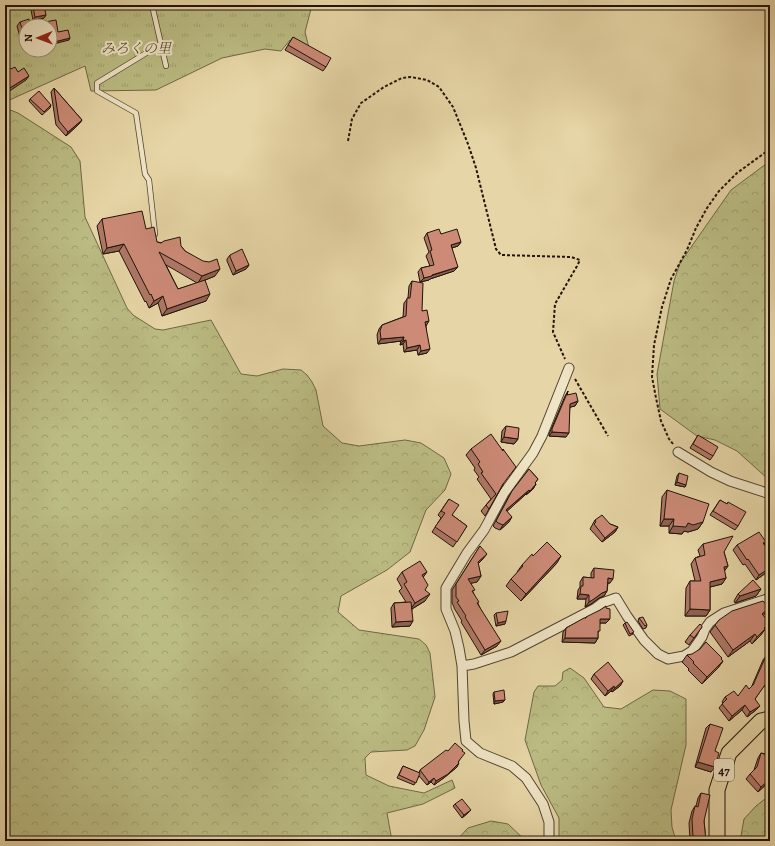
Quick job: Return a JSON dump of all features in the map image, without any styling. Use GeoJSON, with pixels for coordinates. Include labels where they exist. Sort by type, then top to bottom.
{"type":"FeatureCollection","features":[{"type":"Feature","properties":{"kind":"main road","name":"47"},"geometry":{"type":"LineString","coordinates":[[716,841],[717,790],[729,752],[761,721],[770,719]]}},
{"type":"Feature","properties":{"kind":"street"},"geometry":{"type":"LineString","coordinates":[[549,841],[549,822],[543,804],[526,778],[512,766],[480,753],[466,741],[462,666],[455,631],[446,609],[446,588],[467,552],[484,530],[504,493],[533,453],[542,436],[569,368]]}},
{"type":"Feature","properties":{"kind":"street"},"geometry":{"type":"LineString","coordinates":[[678,452],[711,472],[730,481],[770,494]]}},
{"type":"Feature","properties":{"kind":"street"},"geometry":{"type":"LineString","coordinates":[[462,666],[474,664],[511,652],[594,609],[602,603],[616,598],[644,640],[658,654],[668,659],[684,656],[692,651],[702,638],[705,629],[710,622],[724,613],[770,598]]}},
{"type":"Feature","properties":{"kind":"lane"},"geometry":{"type":"LineString","coordinates":[[152,5],[166,66]]}},
{"type":"Feature","properties":{"kind":"lane"},"geometry":{"type":"LineString","coordinates":[[156,239],[149,180],[145,174],[136,113],[97,91],[97,83],[161,44]]}},
{"type":"Feature","properties":{"kind":"path"},"geometry":{"type":"LineString","coordinates":[[348,141],[352,119],[361,102],[384,87],[402,78],[411,77],[426,80],[439,87],[453,107],[468,144],[476,168],[496,249],[501,255],[571,257],[580,260],[578,266],[555,304],[553,332],[569,368],[608,436]]}},
{"type":"Feature","properties":{"kind":"path"},"geometry":{"type":"LineString","coordinates":[[678,452],[669,439],[661,421],[652,377],[654,345],[662,307],[671,279],[707,208],[719,191],[737,173],[770,149]]}},
{"type":"Feature","properties":{"kind":"green space","name":"みろくの里"},"geometry":{"type":"Polygon","coordinates":[[[5,5],[312,5],[305,32],[310,52],[290,40],[281,51],[265,49],[222,58],[156,90],[91,91],[85,66],[5,102],[5,5]]]}},
{"type":"Feature","properties":{"kind":"green space"},"geometry":{"type":"Polygon","coordinates":[[[5,108],[18,113],[71,147],[80,161],[85,217],[127,308],[133,315],[155,329],[163,330],[211,320],[241,374],[257,376],[283,369],[301,370],[307,375],[316,390],[323,426],[342,443],[359,446],[405,440],[421,443],[444,458],[451,474],[445,490],[426,510],[410,552],[387,570],[341,596],[338,612],[359,630],[419,639],[426,645],[430,653],[435,697],[424,730],[415,746],[407,750],[371,752],[365,758],[366,775],[389,786],[424,793],[452,780],[455,788],[423,804],[387,813],[392,841],[5,841],[5,108]]]}},
{"type":"Feature","properties":{"kind":"green space"},"geometry":{"type":"Polygon","coordinates":[[[770,161],[770,484],[768,479],[737,451],[715,440],[697,436],[660,409],[657,374],[674,281],[680,263],[731,190],[770,161]]]}},
{"type":"Feature","properties":{"kind":"green space"},"geometry":{"type":"Polygon","coordinates":[[[570,668],[584,678],[604,707],[621,709],[653,690],[670,691],[686,699],[686,745],[671,810],[672,827],[676,841],[559,841],[559,818],[541,785],[525,740],[534,692],[538,686],[555,686],[562,680],[563,672],[570,668]]]}},
{"type":"Feature","properties":{"kind":"green space"},"geometry":{"type":"Polygon","coordinates":[[[770,795],[770,841],[740,841],[744,819],[756,806],[770,795]]]}},
{"type":"Feature","properties":{"kind":"green space"},"geometry":{"type":"Polygon","coordinates":[[[491,821],[508,824],[526,841],[456,841],[468,828],[491,821]]]}},
{"type":"Feature","properties":{"kind":"building"},"geometry":{"type":"Polygon","coordinates":[[[44,5],[46,15],[35,17],[33,7],[44,5]]]}},
{"type":"Feature","properties":{"kind":"building"},"geometry":{"type":"Polygon","coordinates":[[[68,30],[70,38],[58,41],[58,32],[68,30]]]}},
{"type":"Feature","properties":{"kind":"building"},"geometry":{"type":"Polygon","coordinates":[[[293,37],[331,58],[326,67],[288,45],[293,37]]]}},
{"type":"Feature","properties":{"kind":"building"},"geometry":{"type":"Polygon","coordinates":[[[6,64],[11,69],[15,67],[18,72],[24,68],[29,76],[5,91],[5,65],[6,64]]]}},
{"type":"Feature","properties":{"kind":"building"},"geometry":{"type":"Polygon","coordinates":[[[54,88],[82,120],[68,132],[59,121],[54,88]]]}},
{"type":"Feature","properties":{"kind":"building"},"geometry":{"type":"Polygon","coordinates":[[[39,91],[51,105],[44,112],[30,99],[39,91]]]}},
{"type":"Feature","properties":{"kind":"building"},"geometry":{"type":"Polygon","coordinates":[[[142,211],[146,229],[154,227],[157,242],[161,243],[180,237],[181,246],[185,251],[203,261],[209,262],[217,259],[220,269],[202,276],[159,252],[178,289],[205,280],[210,294],[167,309],[163,296],[154,301],[151,294],[150,295],[124,244],[107,248],[102,219],[142,211]]]}},
{"type":"Feature","properties":{"kind":"building"},"geometry":{"type":"Polygon","coordinates":[[[439,229],[441,234],[457,229],[461,242],[451,245],[458,267],[424,278],[421,268],[434,265],[430,251],[432,250],[427,233],[439,229]]]}},
{"type":"Feature","properties":{"kind":"building"},"geometry":{"type":"Polygon","coordinates":[[[242,249],[249,265],[236,271],[230,255],[242,249]]]}},
{"type":"Feature","properties":{"kind":"building"},"geometry":{"type":"Polygon","coordinates":[[[412,281],[423,283],[422,311],[427,310],[429,321],[425,322],[430,349],[421,351],[420,345],[407,348],[406,340],[403,341],[404,337],[381,339],[380,331],[382,325],[406,316],[407,298],[410,298],[412,281]]]}},
{"type":"Feature","properties":{"kind":"building"},"geometry":{"type":"Polygon","coordinates":[[[568,391],[567,395],[576,393],[578,401],[570,404],[569,433],[552,432],[552,429],[568,391]]]}},
{"type":"Feature","properties":{"kind":"building"},"geometry":{"type":"Polygon","coordinates":[[[506,426],[519,428],[518,439],[504,437],[506,426]]]}},
{"type":"Feature","properties":{"kind":"building"},"geometry":{"type":"Polygon","coordinates":[[[491,434],[516,467],[503,484],[489,509],[486,505],[496,494],[481,473],[483,472],[478,464],[480,462],[471,449],[491,434]]]}},
{"type":"Feature","properties":{"kind":"building"},"geometry":{"type":"Polygon","coordinates":[[[698,435],[718,447],[713,456],[693,444],[698,435]]]}},
{"type":"Feature","properties":{"kind":"building"},"geometry":{"type":"Polygon","coordinates":[[[529,469],[538,479],[535,483],[536,484],[530,491],[529,490],[506,510],[512,517],[503,525],[498,523],[496,521],[512,491],[529,469]]]}},
{"type":"Feature","properties":{"kind":"building"},"geometry":{"type":"Polygon","coordinates":[[[679,473],[688,476],[686,485],[677,482],[679,473]]]}},
{"type":"Feature","properties":{"kind":"building"},"geometry":{"type":"Polygon","coordinates":[[[667,490],[709,504],[703,522],[693,525],[688,523],[686,527],[673,526],[674,519],[664,519],[667,490]]]}},
{"type":"Feature","properties":{"kind":"building"},"geometry":{"type":"Polygon","coordinates":[[[449,499],[459,505],[452,515],[467,526],[457,542],[435,527],[445,513],[441,511],[449,499]]]}},
{"type":"Feature","properties":{"kind":"building"},"geometry":{"type":"Polygon","coordinates":[[[720,500],[727,504],[728,502],[746,512],[738,526],[713,511],[720,500]]]}},
{"type":"Feature","properties":{"kind":"building"},"geometry":{"type":"Polygon","coordinates":[[[602,515],[610,524],[618,527],[605,538],[594,524],[596,522],[595,520],[602,515]]]}},
{"type":"Feature","properties":{"kind":"building"},"geometry":{"type":"Polygon","coordinates":[[[759,532],[766,542],[763,543],[770,553],[770,568],[759,575],[737,545],[759,532]]]}},
{"type":"Feature","properties":{"kind":"building"},"geometry":{"type":"Polygon","coordinates":[[[733,536],[724,552],[728,566],[724,567],[726,578],[710,582],[710,610],[690,609],[690,581],[701,581],[695,558],[705,555],[703,544],[733,536]]]}},
{"type":"Feature","properties":{"kind":"building"},"geometry":{"type":"Polygon","coordinates":[[[547,542],[561,556],[526,594],[511,579],[532,554],[533,556],[547,542]]]}},
{"type":"Feature","properties":{"kind":"building"},"geometry":{"type":"Polygon","coordinates":[[[480,546],[487,554],[478,562],[481,576],[468,579],[475,590],[472,591],[479,602],[477,603],[501,641],[485,650],[465,617],[466,616],[457,602],[459,601],[456,597],[456,584],[480,546]]]}},
{"type":"Feature","properties":{"kind":"building"},"geometry":{"type":"Polygon","coordinates":[[[420,561],[427,572],[422,575],[428,585],[425,590],[430,594],[415,603],[404,584],[407,582],[402,572],[420,561]]]}},
{"type":"Feature","properties":{"kind":"building"},"geometry":{"type":"Polygon","coordinates":[[[594,568],[614,570],[613,579],[608,578],[607,591],[589,602],[589,595],[580,594],[581,586],[583,586],[583,577],[594,578],[594,568]]]}},
{"type":"Feature","properties":{"kind":"building"},"geometry":{"type":"Polygon","coordinates":[[[753,580],[761,589],[740,596],[738,594],[753,580]]]}},
{"type":"Feature","properties":{"kind":"building"},"geometry":{"type":"Polygon","coordinates":[[[763,601],[769,608],[762,614],[770,623],[757,637],[755,634],[733,650],[715,625],[719,620],[732,611],[763,601]]]}},
{"type":"Feature","properties":{"kind":"building"},"geometry":{"type":"Polygon","coordinates":[[[411,602],[413,621],[396,622],[394,603],[411,602]]]}},
{"type":"Feature","properties":{"kind":"building"},"geometry":{"type":"Polygon","coordinates":[[[606,606],[606,608],[610,609],[610,619],[600,619],[600,631],[598,631],[598,638],[565,638],[566,628],[606,606]]]}},
{"type":"Feature","properties":{"kind":"building"},"geometry":{"type":"Polygon","coordinates":[[[508,611],[506,621],[498,623],[496,613],[508,611]]]}},
{"type":"Feature","properties":{"kind":"building"},"geometry":{"type":"Polygon","coordinates":[[[643,617],[647,625],[645,626],[639,618],[643,617]]]}},
{"type":"Feature","properties":{"kind":"building"},"geometry":{"type":"Polygon","coordinates":[[[627,622],[634,632],[630,634],[625,623],[627,622]]]}},
{"type":"Feature","properties":{"kind":"building"},"geometry":{"type":"Polygon","coordinates":[[[700,624],[702,627],[694,638],[690,635],[700,624]]]}},
{"type":"Feature","properties":{"kind":"building"},"geometry":{"type":"Polygon","coordinates":[[[706,642],[722,658],[721,659],[723,661],[707,677],[687,655],[700,649],[706,642]]]}},
{"type":"Feature","properties":{"kind":"building"},"geometry":{"type":"Polygon","coordinates":[[[770,654],[770,683],[767,682],[755,699],[760,706],[750,712],[745,705],[732,716],[722,704],[727,699],[725,697],[734,691],[738,696],[746,685],[749,689],[754,684],[766,656],[769,657],[770,654]]]}},
{"type":"Feature","properties":{"kind":"building"},"geometry":{"type":"Polygon","coordinates":[[[608,662],[623,681],[615,688],[614,686],[608,691],[594,674],[608,662]]]}},
{"type":"Feature","properties":{"kind":"building"},"geometry":{"type":"Polygon","coordinates":[[[504,690],[505,700],[495,701],[494,692],[504,690]]]}},
{"type":"Feature","properties":{"kind":"building"},"geometry":{"type":"Polygon","coordinates":[[[710,724],[723,728],[715,751],[719,753],[715,767],[698,762],[710,724]]]}},
{"type":"Feature","properties":{"kind":"building"},"geometry":{"type":"Polygon","coordinates":[[[455,743],[465,753],[458,762],[459,763],[448,774],[436,781],[434,778],[429,782],[420,770],[446,750],[448,751],[455,743]]]}},
{"type":"Feature","properties":{"kind":"building"},"geometry":{"type":"Polygon","coordinates":[[[770,745],[770,779],[761,787],[750,774],[757,767],[761,753],[767,755],[770,745]]]}},
{"type":"Feature","properties":{"kind":"building"},"geometry":{"type":"Polygon","coordinates":[[[403,766],[420,773],[416,783],[399,775],[403,766]]]}},
{"type":"Feature","properties":{"kind":"building"},"geometry":{"type":"Polygon","coordinates":[[[701,793],[710,795],[704,821],[706,841],[697,841],[696,836],[693,837],[692,819],[695,806],[698,807],[701,793]]]}},
{"type":"Feature","properties":{"kind":"building"},"geometry":{"type":"Polygon","coordinates":[[[462,799],[471,810],[464,815],[455,804],[462,799]]]}}]}
